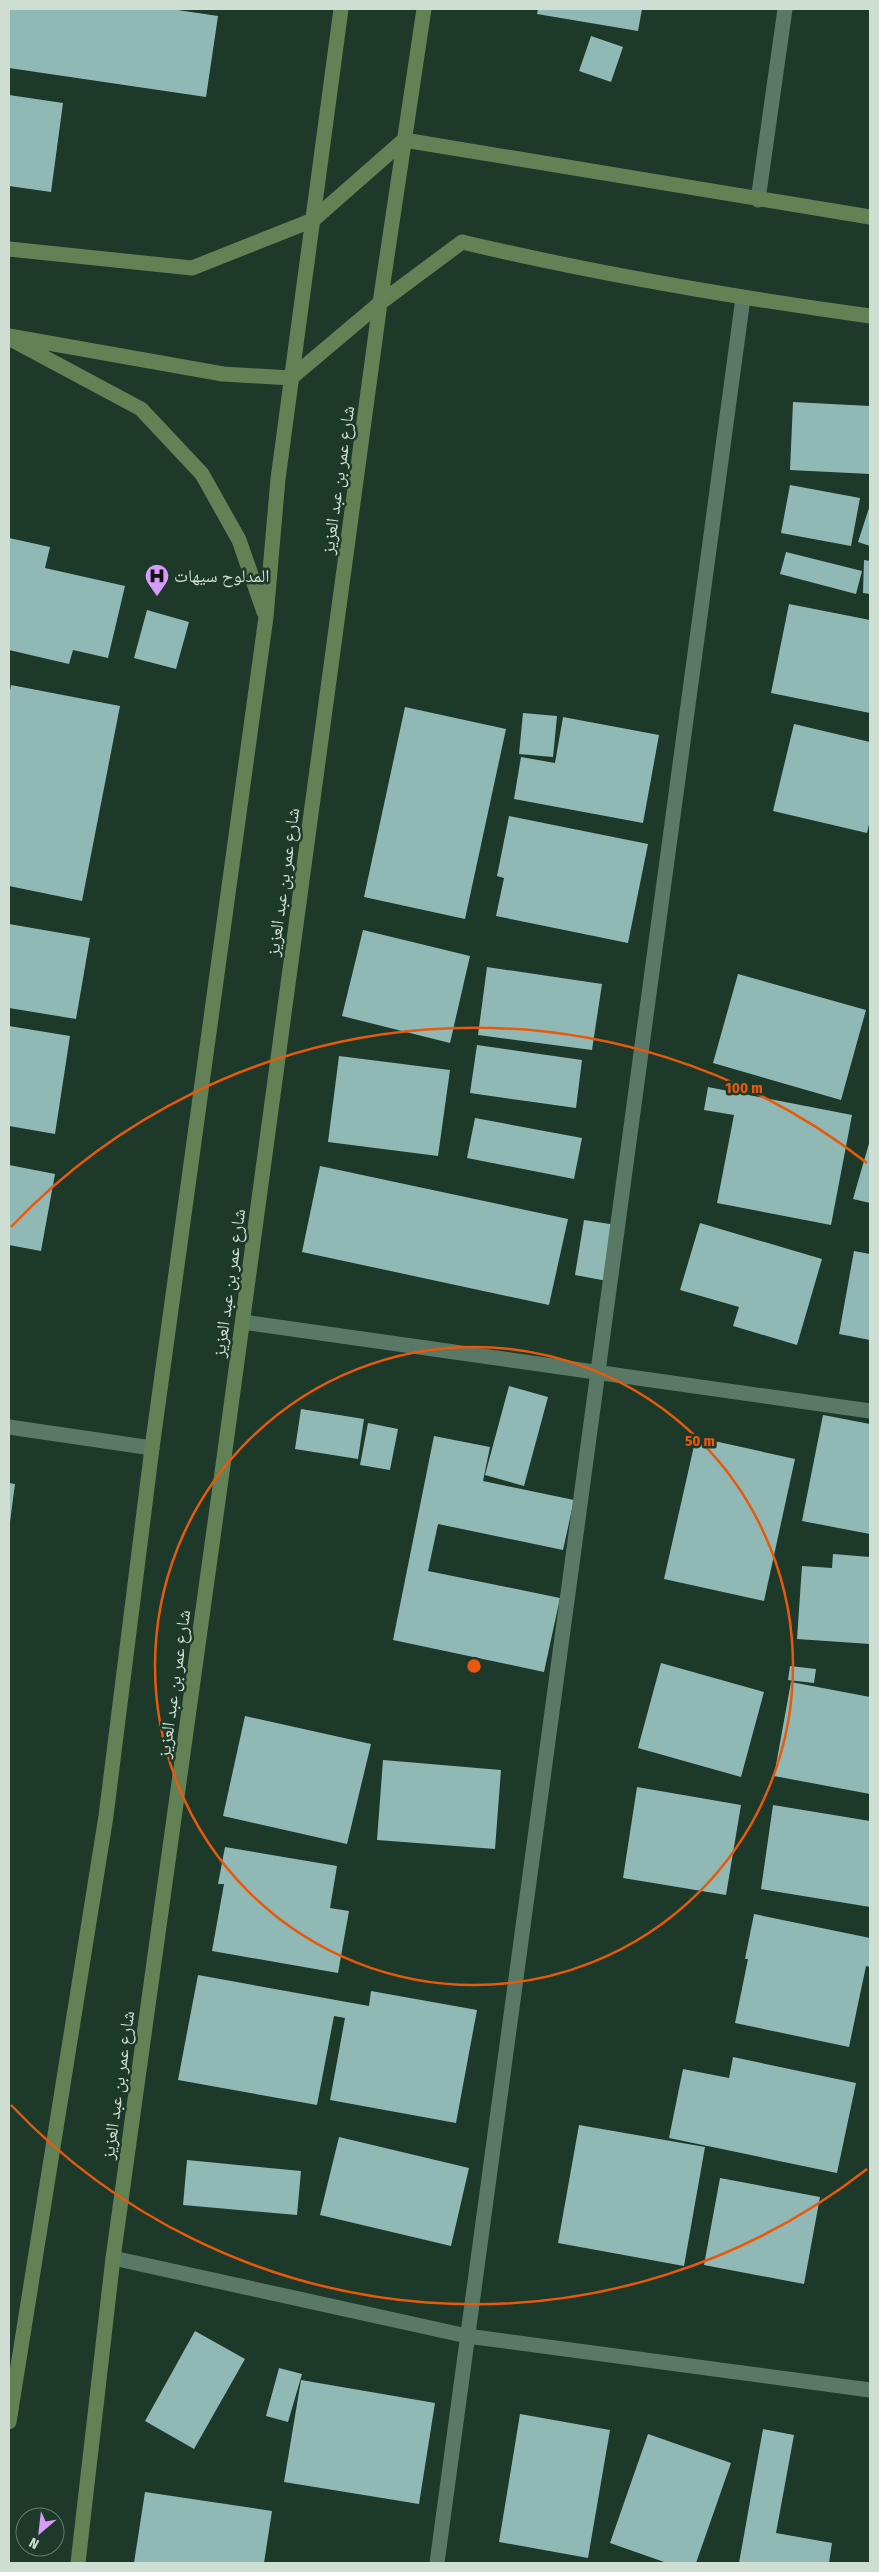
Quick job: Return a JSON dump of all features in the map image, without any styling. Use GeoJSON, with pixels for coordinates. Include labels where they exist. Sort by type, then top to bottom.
{"type":"FeatureCollection","features":[{"type":"Feature","properties":{"kind":"main road"},"geometry":{"type":"LineString","coordinates":[[9,2412],[106,1816],[152,1448],[266,617],[278,479],[340,9]]}},
{"type":"Feature","properties":{"kind":"main road","name":"شارع عمر بن عبد العزيز"},"geometry":{"type":"LineString","coordinates":[[78,2563],[113,2258],[243,1322],[380,303],[424,9]]}},
{"type":"Feature","properties":{"kind":"main road"},"geometry":{"type":"LineString","coordinates":[[9,249],[192,268],[313,220],[404,140],[870,217]]}},
{"type":"Feature","properties":{"kind":"main road"},"geometry":{"type":"LineString","coordinates":[[9,337],[223,374],[292,378],[380,303],[462,242],[553,263],[742,298],[870,316]]}},
{"type":"Feature","properties":{"kind":"main road"},"geometry":{"type":"LineString","coordinates":[[9,337],[141,409],[202,474],[239,540],[266,617]]}},
{"type":"Feature","properties":{"kind":"street"},"geometry":{"type":"LineString","coordinates":[[758,200],[785,9]]}},
{"type":"Feature","properties":{"kind":"street"},"geometry":{"type":"LineString","coordinates":[[437,2563],[742,298]]}},
{"type":"Feature","properties":{"kind":"street"},"geometry":{"type":"LineString","coordinates":[[243,1322],[870,1411]]}},
{"type":"Feature","properties":{"kind":"street"},"geometry":{"type":"LineString","coordinates":[[9,1427],[152,1448]]}},
{"type":"Feature","properties":{"kind":"street"},"geometry":{"type":"LineString","coordinates":[[113,2258],[467,2336],[870,2390]]}},
{"type":"Feature","properties":{"kind":"building"},"geometry":{"type":"Polygon","coordinates":[[[9,9],[171,9],[218,16],[206,97],[9,68],[9,9]]]}},
{"type":"Feature","properties":{"kind":"building"},"geometry":{"type":"Polygon","coordinates":[[[538,9],[642,9],[638,31],[537,14],[538,9]]]}},
{"type":"Feature","properties":{"kind":"building"},"geometry":{"type":"Polygon","coordinates":[[[591,36],[623,47],[611,82],[579,71],[591,36]]]}},
{"type":"Feature","properties":{"kind":"building"},"geometry":{"type":"Polygon","coordinates":[[[9,95],[63,103],[51,192],[9,186],[9,95]]]}},
{"type":"Feature","properties":{"kind":"building"},"geometry":{"type":"Polygon","coordinates":[[[793,402],[870,406],[870,474],[790,470],[793,402]]]}},
{"type":"Feature","properties":{"kind":"building"},"geometry":{"type":"Polygon","coordinates":[[[790,485],[860,498],[851,546],[781,533],[790,485]]]}},
{"type":"Feature","properties":{"kind":"building"},"geometry":{"type":"Polygon","coordinates":[[[870,505],[870,546],[858,542],[870,505]]]}},
{"type":"Feature","properties":{"kind":"building"},"geometry":{"type":"Polygon","coordinates":[[[9,538],[50,547],[45,568],[125,586],[108,658],[73,650],[69,664],[9,650],[9,538]]]}},
{"type":"Feature","properties":{"kind":"building"},"geometry":{"type":"Polygon","coordinates":[[[786,552],[862,571],[856,594],[780,574],[786,552]]]}},
{"type":"Feature","properties":{"kind":"building"},"geometry":{"type":"Polygon","coordinates":[[[864,560],[870,561],[870,594],[863,593],[864,560]]]}},
{"type":"Feature","properties":{"kind":"building"},"geometry":{"type":"Polygon","coordinates":[[[789,604],[870,620],[870,713],[771,693],[789,604]]]}},
{"type":"Feature","properties":{"kind":"building"},"geometry":{"type":"Polygon","coordinates":[[[147,610],[189,622],[176,669],[134,658],[147,610]]]}},
{"type":"Feature","properties":{"kind":"building"},"geometry":{"type":"Polygon","coordinates":[[[11,685],[120,706],[82,901],[9,886],[9,696],[11,685]]]}},
{"type":"Feature","properties":{"kind":"building"},"geometry":{"type":"Polygon","coordinates":[[[405,707],[506,729],[465,919],[364,897],[405,707]]]}},
{"type":"Feature","properties":{"kind":"building"},"geometry":{"type":"Polygon","coordinates":[[[523,713],[557,716],[553,757],[519,754],[523,713]]]}},
{"type":"Feature","properties":{"kind":"building"},"geometry":{"type":"Polygon","coordinates":[[[563,717],[659,735],[643,823],[514,799],[521,757],[555,763],[563,717]]]}},
{"type":"Feature","properties":{"kind":"building"},"geometry":{"type":"Polygon","coordinates":[[[794,724],[870,742],[870,820],[867,833],[773,811],[794,724]]]}},
{"type":"Feature","properties":{"kind":"building"},"geometry":{"type":"Polygon","coordinates":[[[509,816],[648,844],[628,943],[496,916],[504,878],[497,876],[509,816]]]}},
{"type":"Feature","properties":{"kind":"building"},"geometry":{"type":"Polygon","coordinates":[[[9,924],[90,938],[76,1019],[9,1008],[9,924]]]}},
{"type":"Feature","properties":{"kind":"building"},"geometry":{"type":"Polygon","coordinates":[[[363,930],[470,956],[450,1043],[342,1016],[363,930]]]}},
{"type":"Feature","properties":{"kind":"building"},"geometry":{"type":"Polygon","coordinates":[[[487,967],[602,984],[592,1050],[478,1035],[487,967]]]}},
{"type":"Feature","properties":{"kind":"building"},"geometry":{"type":"Polygon","coordinates":[[[738,974],[866,1010],[841,1100],[713,1063],[738,974]]]}},
{"type":"Feature","properties":{"kind":"building"},"geometry":{"type":"Polygon","coordinates":[[[9,1026],[70,1036],[55,1134],[9,1126],[9,1026]]]}},
{"type":"Feature","properties":{"kind":"building"},"geometry":{"type":"Polygon","coordinates":[[[477,1045],[582,1060],[576,1108],[470,1093],[477,1045]]]}},
{"type":"Feature","properties":{"kind":"building"},"geometry":{"type":"Polygon","coordinates":[[[339,1056],[450,1070],[438,1156],[328,1142],[339,1056]]]}},
{"type":"Feature","properties":{"kind":"building"},"geometry":{"type":"Polygon","coordinates":[[[708,1087],[852,1115],[831,1225],[717,1203],[734,1115],[704,1110],[708,1087]]]}},
{"type":"Feature","properties":{"kind":"building"},"geometry":{"type":"Polygon","coordinates":[[[475,1118],[582,1138],[574,1179],[467,1158],[475,1118]]]}},
{"type":"Feature","properties":{"kind":"building"},"geometry":{"type":"Polygon","coordinates":[[[870,1140],[870,1203],[853,1199],[870,1140]]]}},
{"type":"Feature","properties":{"kind":"building"},"geometry":{"type":"Polygon","coordinates":[[[9,1165],[55,1174],[41,1251],[9,1245],[9,1165]]]}},
{"type":"Feature","properties":{"kind":"building"},"geometry":{"type":"Polygon","coordinates":[[[320,1166],[568,1219],[549,1305],[302,1252],[320,1166]]]}},
{"type":"Feature","properties":{"kind":"building"},"geometry":{"type":"Polygon","coordinates":[[[584,1220],[616,1225],[607,1281],[575,1275],[584,1220]]]}},
{"type":"Feature","properties":{"kind":"building"},"geometry":{"type":"Polygon","coordinates":[[[700,1223],[822,1259],[797,1345],[733,1326],[739,1307],[680,1290],[700,1223]]]}},
{"type":"Feature","properties":{"kind":"building"},"geometry":{"type":"Polygon","coordinates":[[[854,1251],[870,1254],[870,1340],[839,1334],[854,1251]]]}},
{"type":"Feature","properties":{"kind":"building"},"geometry":{"type":"Polygon","coordinates":[[[509,1386],[548,1397],[524,1486],[485,1475],[509,1386]]]}},
{"type":"Feature","properties":{"kind":"building"},"geometry":{"type":"Polygon","coordinates":[[[301,1409],[364,1419],[358,1459],[295,1449],[301,1409]]]}},
{"type":"Feature","properties":{"kind":"building"},"geometry":{"type":"Polygon","coordinates":[[[823,1415],[870,1424],[870,1534],[802,1521],[823,1415]]]}},
{"type":"Feature","properties":{"kind":"building"},"geometry":{"type":"Polygon","coordinates":[[[368,1423],[398,1429],[390,1470],[360,1465],[368,1423]]]}},
{"type":"Feature","properties":{"kind":"building"},"geometry":{"type":"Polygon","coordinates":[[[434,1436],[490,1447],[483,1481],[574,1500],[563,1550],[438,1524],[428,1571],[560,1598],[544,1672],[393,1640],[434,1436]]]}},
{"type":"Feature","properties":{"kind":"building"},"geometry":{"type":"Polygon","coordinates":[[[696,1437],[795,1459],[764,1601],[664,1579],[696,1437]]]}},
{"type":"Feature","properties":{"kind":"building"},"geometry":{"type":"Polygon","coordinates":[[[9,1483],[15,1484],[10,1522],[9,1521],[9,1483]]]}},
{"type":"Feature","properties":{"kind":"building"},"geometry":{"type":"Polygon","coordinates":[[[833,1554],[870,1557],[870,1644],[797,1639],[802,1566],[832,1568],[833,1554]]]}},
{"type":"Feature","properties":{"kind":"building"},"geometry":{"type":"Polygon","coordinates":[[[661,1663],[764,1692],[741,1777],[638,1748],[661,1663]]]}},
{"type":"Feature","properties":{"kind":"building"},"geometry":{"type":"Polygon","coordinates":[[[790,1666],[816,1669],[814,1683],[788,1680],[790,1666]]]}},
{"type":"Feature","properties":{"kind":"building"},"geometry":{"type":"Polygon","coordinates":[[[791,1682],[870,1697],[870,1794],[774,1776],[791,1682]]]}},
{"type":"Feature","properties":{"kind":"building"},"geometry":{"type":"Polygon","coordinates":[[[245,1716],[371,1744],[347,1844],[223,1816],[245,1716]]]}},
{"type":"Feature","properties":{"kind":"building"},"geometry":{"type":"Polygon","coordinates":[[[383,1760],[501,1770],[495,1849],[377,1840],[383,1760]]]}},
{"type":"Feature","properties":{"kind":"building"},"geometry":{"type":"Polygon","coordinates":[[[637,1787],[741,1805],[726,1895],[623,1878],[637,1787]]]}},
{"type":"Feature","properties":{"kind":"building"},"geometry":{"type":"Polygon","coordinates":[[[773,1805],[870,1821],[870,1907],[761,1889],[773,1805]]]}},
{"type":"Feature","properties":{"kind":"building"},"geometry":{"type":"Polygon","coordinates":[[[225,1847],[337,1866],[330,1908],[349,1911],[338,1973],[212,1951],[224,1884],[218,1884],[225,1847]]]}},
{"type":"Feature","properties":{"kind":"building"},"geometry":{"type":"Polygon","coordinates":[[[754,1914],[870,1938],[870,1967],[866,1966],[849,2047],[735,2023],[748,1959],[745,1959],[754,1914]]]}},
{"type":"Feature","properties":{"kind":"building"},"geometry":{"type":"Polygon","coordinates":[[[198,1975],[369,2006],[371,1991],[477,2010],[456,2123],[330,2100],[345,2018],[334,2016],[317,2105],[178,2080],[198,1975]]]}},
{"type":"Feature","properties":{"kind":"building"},"geometry":{"type":"Polygon","coordinates":[[[733,2057],[856,2083],[837,2173],[669,2138],[683,2069],[729,2078],[733,2057]]]}},
{"type":"Feature","properties":{"kind":"building"},"geometry":{"type":"Polygon","coordinates":[[[579,2125],[705,2147],[684,2266],[558,2243],[579,2125]]]}},
{"type":"Feature","properties":{"kind":"building"},"geometry":{"type":"Polygon","coordinates":[[[339,2137],[469,2168],[451,2246],[320,2215],[339,2137]]]}},
{"type":"Feature","properties":{"kind":"building"},"geometry":{"type":"Polygon","coordinates":[[[187,2160],[301,2171],[297,2215],[183,2205],[187,2160]]]}},
{"type":"Feature","properties":{"kind":"building"},"geometry":{"type":"Polygon","coordinates":[[[720,2178],[820,2197],[804,2284],[704,2265],[720,2178]]]}},
{"type":"Feature","properties":{"kind":"building"},"geometry":{"type":"Polygon","coordinates":[[[195,2331],[245,2359],[194,2449],[145,2421],[195,2331]]]}},
{"type":"Feature","properties":{"kind":"building"},"geometry":{"type":"Polygon","coordinates":[[[279,2368],[302,2374],[288,2422],[266,2416],[279,2368]]]}},
{"type":"Feature","properties":{"kind":"building"},"geometry":{"type":"Polygon","coordinates":[[[301,2380],[435,2403],[419,2504],[284,2482],[301,2380]]]}},
{"type":"Feature","properties":{"kind":"building"},"geometry":{"type":"Polygon","coordinates":[[[520,2414],[610,2430],[588,2558],[499,2542],[520,2414]]]}},
{"type":"Feature","properties":{"kind":"building"},"geometry":{"type":"Polygon","coordinates":[[[763,2429],[794,2435],[776,2533],[832,2543],[829,2563],[739,2563],[763,2429]]]}},
{"type":"Feature","properties":{"kind":"building"},"geometry":{"type":"Polygon","coordinates":[[[648,2434],[731,2463],[696,2563],[667,2563],[610,2543],[648,2434]]]}},
{"type":"Feature","properties":{"kind":"building"},"geometry":{"type":"Polygon","coordinates":[[[145,2492],[272,2511],[264,2563],[134,2563],[145,2492]]]}},
{"type":"Feature","properties":{"kind":"place","name":"المدلوح سيهات"},"geometry":{"type":"Point","coordinates":[157,597]}}]}
